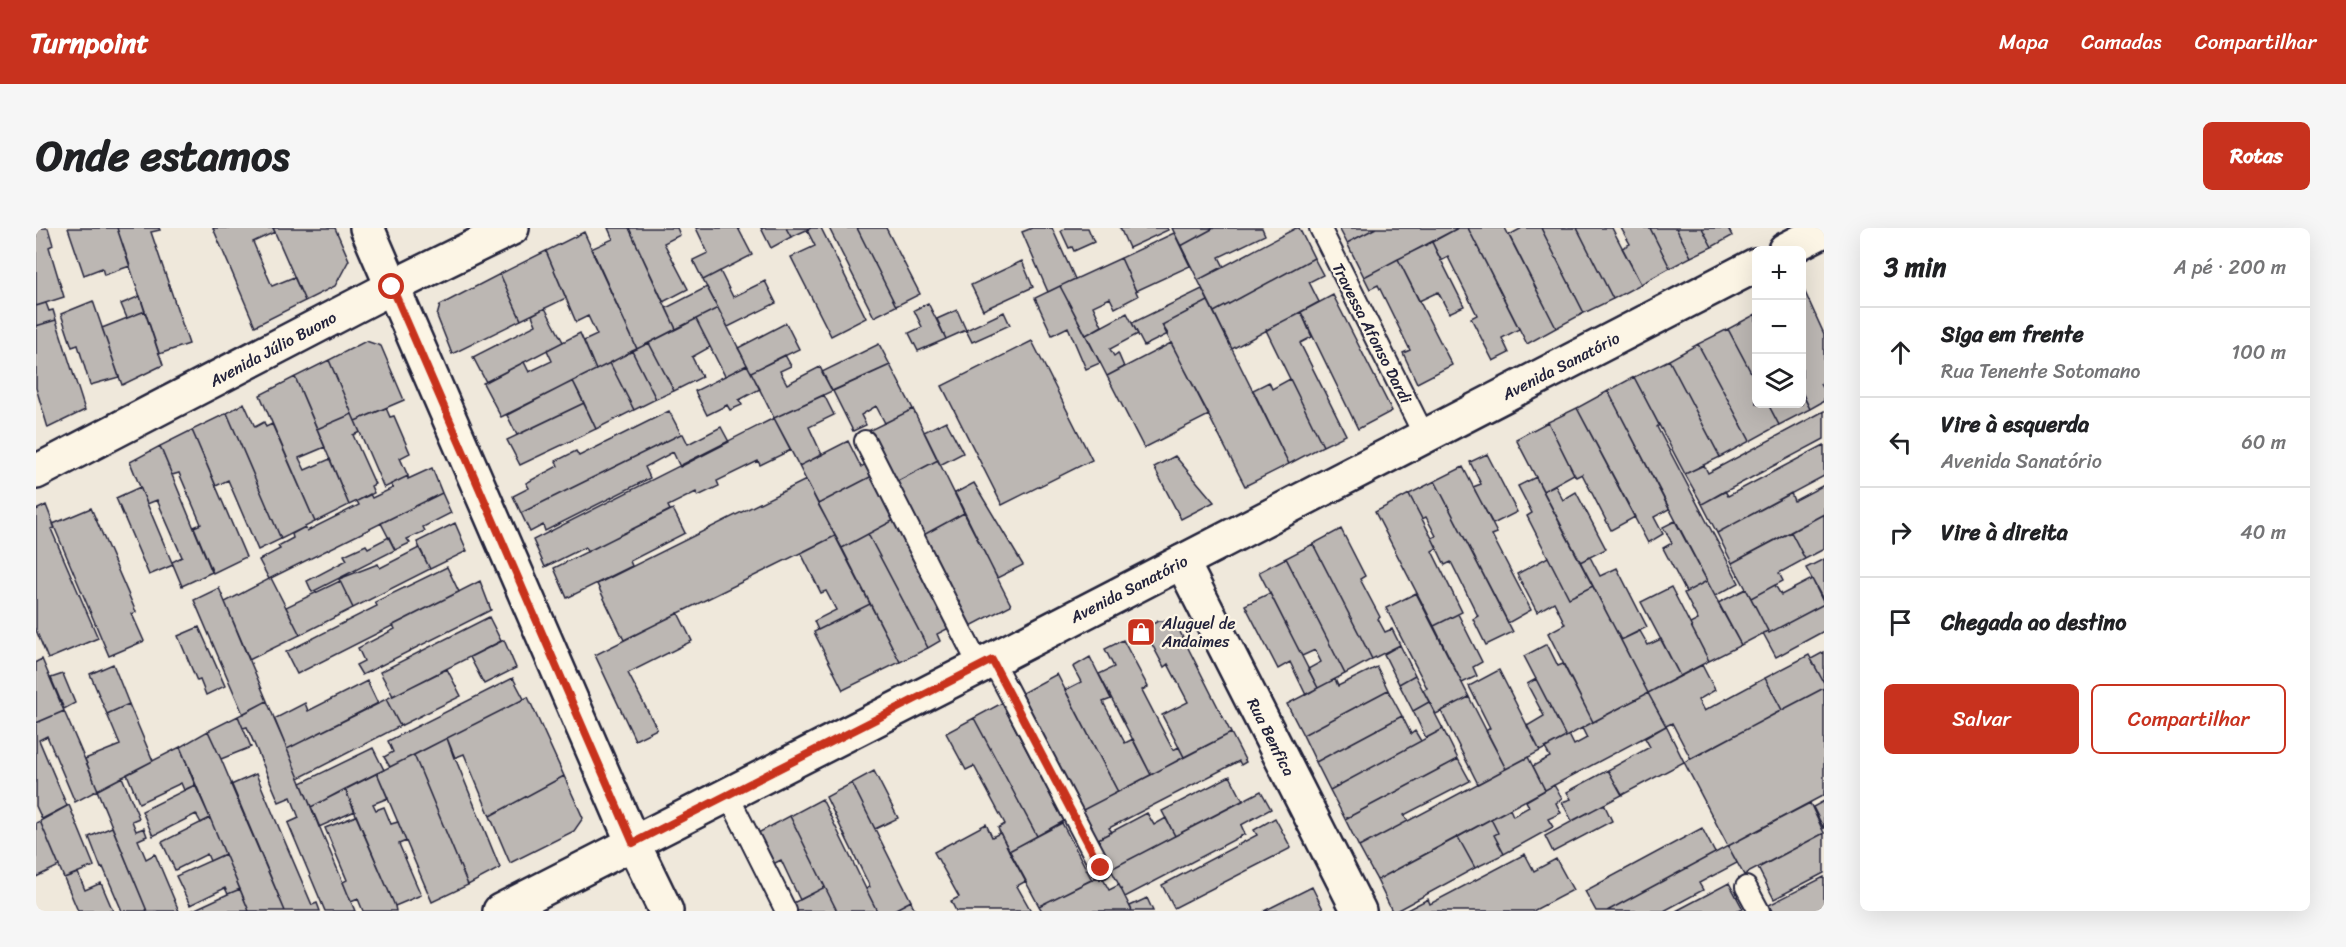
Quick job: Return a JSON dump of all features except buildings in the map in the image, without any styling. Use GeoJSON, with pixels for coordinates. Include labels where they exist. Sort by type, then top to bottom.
{"type":"FeatureCollection","features":[{"type":"Feature","properties":{"kind":"street"},"geometry":{"type":"LineString","coordinates":[[367,228],[633,843],[666,911]]}},
{"type":"Feature","properties":{"kind":"street","name":"Avenida Júlio Buono"},"geometry":{"type":"LineString","coordinates":[[36,472],[392,287],[512,228]]}},
{"type":"Feature","properties":{"kind":"street"},"geometry":{"type":"LineString","coordinates":[[1793,246],[1824,230]]}},
{"type":"Feature","properties":{"kind":"street","name":"Avenida Sanatório"},"geometry":{"type":"LineString","coordinates":[[500,911],[1752,267]]}},
{"type":"Feature","properties":{"kind":"street","name":"Rua Benfica"},"geometry":{"type":"LineString","coordinates":[[1182,562],[1359,911]]}},
{"type":"Feature","properties":{"kind":"lane","name":"Travessa Afonso Dardi"},"geometry":{"type":"LineString","coordinates":[[1320,228],[1425,437]]}},
{"type":"Feature","properties":{"kind":"lane"},"geometry":{"type":"LineString","coordinates":[[864,441],[1101,868]]}},
{"type":"Feature","properties":{"kind":"lane"},"geometry":{"type":"LineString","coordinates":[[728,795],[786,911]]}},
{"type":"Feature","properties":{"kind":"lane"},"geometry":{"type":"LineString","coordinates":[[1746,887],[1759,911]]}},
{"type":"Feature","properties":{"kind":"place","name":"Aluguel de Andaimes"},"geometry":{"type":"Point","coordinates":[1141,632]}},
{"type":"Feature","properties":{"kind":"route"},"geometry":{"type":"LineString","coordinates":[[392,287],[633,843],[992,660],[1101,868]]}}]}
